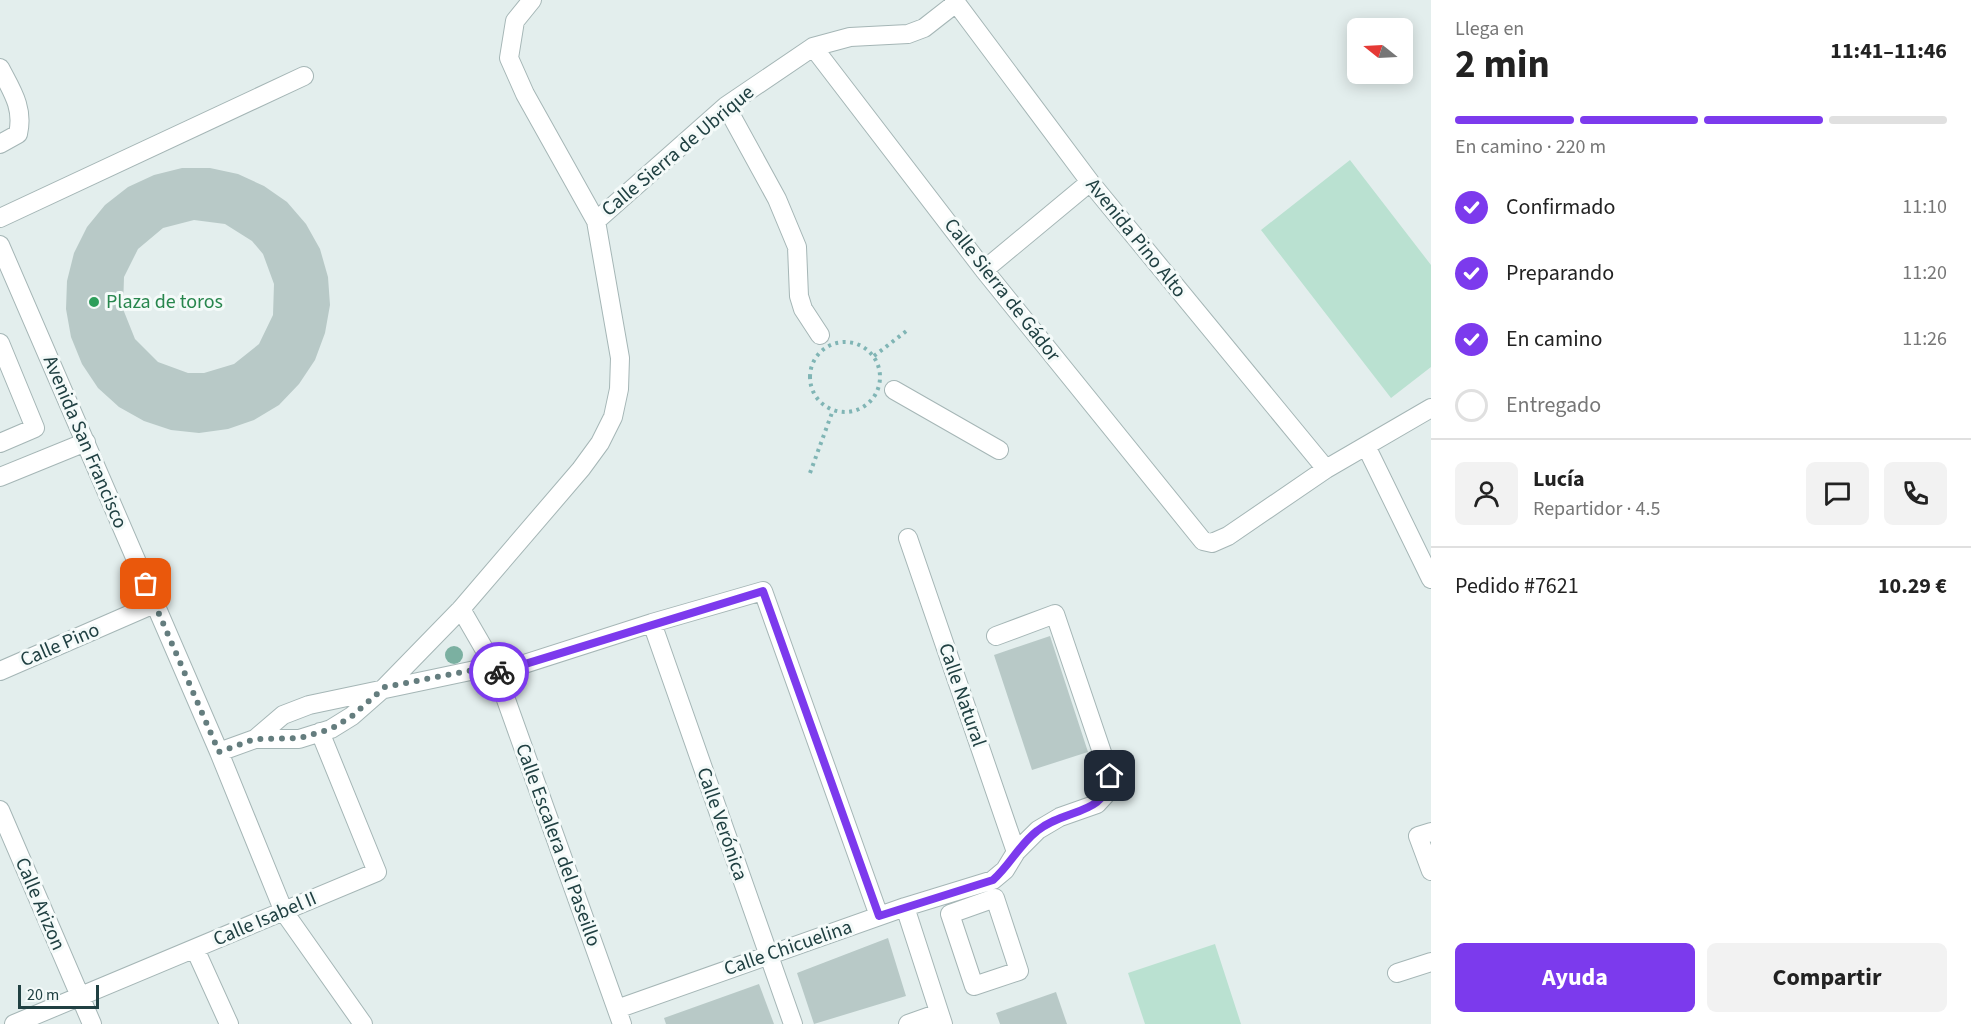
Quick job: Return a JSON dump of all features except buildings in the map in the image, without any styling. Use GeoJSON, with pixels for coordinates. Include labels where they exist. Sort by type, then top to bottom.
{"type":"FeatureCollection","features":[{"type":"Feature","properties":{"kind":"street"},"geometry":{"type":"LineString","coordinates":[[219,752],[255,739],[300,738],[320,732],[352,716],[385,687],[461,609],[581,469],[600,443],[613,417],[620,389],[620,358],[596,220],[525,94],[508,58],[515,21],[532,0]]}},
{"type":"Feature","properties":{"kind":"street","name":"Calle Sierra de Ubrique"},"geometry":{"type":"LineString","coordinates":[[596,220],[726,106],[813,47],[850,37],[908,34],[924,28],[955,2]]}},
{"type":"Feature","properties":{"kind":"street","name":"Avenida Pino Alto"},"geometry":{"type":"LineString","coordinates":[[955,2],[1090,182],[1326,469]]}},
{"type":"Feature","properties":{"kind":"street","name":"Calle Sierra de Gádor"},"geometry":{"type":"LineString","coordinates":[[813,47],[984,270],[1203,541],[1212,543],[1228,536],[1326,469]]}},
{"type":"Feature","properties":{"kind":"street"},"geometry":{"type":"LineString","coordinates":[[0,68],[20,106],[21,122],[18,134],[0,144]]}},
{"type":"Feature","properties":{"kind":"street"},"geometry":{"type":"LineString","coordinates":[[0,218],[304,76]]}},
{"type":"Feature","properties":{"kind":"street"},"geometry":{"type":"LineString","coordinates":[[726,106],[777,199],[793,237],[799,260],[799,296],[806,314],[820,335]]}},
{"type":"Feature","properties":{"kind":"street"},"geometry":{"type":"LineString","coordinates":[[984,270],[1090,182]]}},
{"type":"Feature","properties":{"kind":"street","name":"Avenida San Francisco"},"geometry":{"type":"LineString","coordinates":[[0,245],[219,752],[284,912],[363,1024]]}},
{"type":"Feature","properties":{"kind":"street"},"geometry":{"type":"LineString","coordinates":[[0,343],[35,428],[0,443]]}},
{"type":"Feature","properties":{"kind":"street"},"geometry":{"type":"LineString","coordinates":[[894,390],[999,450]]}},
{"type":"Feature","properties":{"kind":"street"},"geometry":{"type":"LineString","coordinates":[[1326,469],[1431,408]]}},
{"type":"Feature","properties":{"kind":"street"},"geometry":{"type":"LineString","coordinates":[[0,477],[86,442]]}},
{"type":"Feature","properties":{"kind":"street"},"geometry":{"type":"LineString","coordinates":[[1366,446],[1431,579]]}},
{"type":"Feature","properties":{"kind":"street","name":"Calle Natural"},"geometry":{"type":"LineString","coordinates":[[908,538],[1016,852]]}},
{"type":"Feature","properties":{"kind":"street"},"geometry":{"type":"LineString","coordinates":[[255,739],[283,715],[309,705],[385,687],[495,669],[763,591],[879,916]]}},
{"type":"Feature","properties":{"kind":"street","name":"Calle Pino"},"geometry":{"type":"LineString","coordinates":[[0,671],[154,604]]}},
{"type":"Feature","properties":{"kind":"street","name":"Calle Escalera del Paseillo"},"geometry":{"type":"LineString","coordinates":[[461,609],[495,669],[620,1017]]}},
{"type":"Feature","properties":{"kind":"street","name":"Calle Chicuelina"},"geometry":{"type":"LineString","coordinates":[[620,1017],[768,956],[905,907],[993,880],[1005,870],[1016,852],[1045,826],[1060,817],[1097,804],[1108,792],[1110,776],[1055,614],[996,636]]}},
{"type":"Feature","properties":{"kind":"street","name":"Calle Verónica"},"geometry":{"type":"LineString","coordinates":[[652,623],[793,1024]]}},
{"type":"Feature","properties":{"kind":"street","name":"Calle Isabel II"},"geometry":{"type":"LineString","coordinates":[[14,1024],[377,872],[320,732]]}},
{"type":"Feature","properties":{"kind":"street","name":"Calle Arizon"},"geometry":{"type":"LineString","coordinates":[[0,810],[92,1024]]}},
{"type":"Feature","properties":{"kind":"street"},"geometry":{"type":"LineString","coordinates":[[1431,832],[1418,836],[1431,871]]}},
{"type":"Feature","properties":{"kind":"street"},"geometry":{"type":"LineString","coordinates":[[995,898],[1019,971],[974,986],[950,914],[995,898]]}},
{"type":"Feature","properties":{"kind":"street"},"geometry":{"type":"LineString","coordinates":[[905,907],[941,1019],[908,1024]]}},
{"type":"Feature","properties":{"kind":"street"},"geometry":{"type":"LineString","coordinates":[[195,949],[229,1024]]}},
{"type":"Feature","properties":{"kind":"street"},"geometry":{"type":"LineString","coordinates":[[1396,974],[1431,962]]}},
{"type":"Feature","properties":{"kind":"path"},"geometry":{"type":"LineString","coordinates":[[874,356],[909,329]]}},
{"type":"Feature","properties":{"kind":"path"},"geometry":{"type":"LineString","coordinates":[[848,342],[858,344],[874,356],[880,375],[874,395],[867,404],[856,410],[833,410],[815,396],[811,385],[813,362],[828,346],[848,342]]}},
{"type":"Feature","properties":{"kind":"path"},"geometry":{"type":"LineString","coordinates":[[810,473],[833,410]]}},
{"type":"Feature","properties":{"kind":"green space"},"geometry":{"type":"Polygon","coordinates":[[[1350,160],[1431,265],[1431,367],[1391,398],[1261,230],[1350,160]]]}},
{"type":"Feature","properties":{"kind":"green space"},"geometry":{"type":"Polygon","coordinates":[[[1215,944],[1241,1024],[1145,1024],[1128,973],[1215,944]]]}},
{"type":"Feature","properties":{"kind":"way so far"},"geometry":{"type":"LineString","coordinates":[[146,584],[219,752],[255,739],[300,738],[331,729],[352,716],[385,687],[494,666],[496,673],[499,672]]}},
{"type":"Feature","properties":{"kind":"place","name":"Plaza de toros"},"geometry":{"type":"Point","coordinates":[94,302]}},
{"type":"Feature","properties":{"kind":"route"},"geometry":{"type":"LineString","coordinates":[[499,672],[652,623],[763,591],[879,916],[993,880],[1005,870],[1016,852],[1038,830],[1060,817],[1097,804],[1108,792],[1110,776]]}}]}
